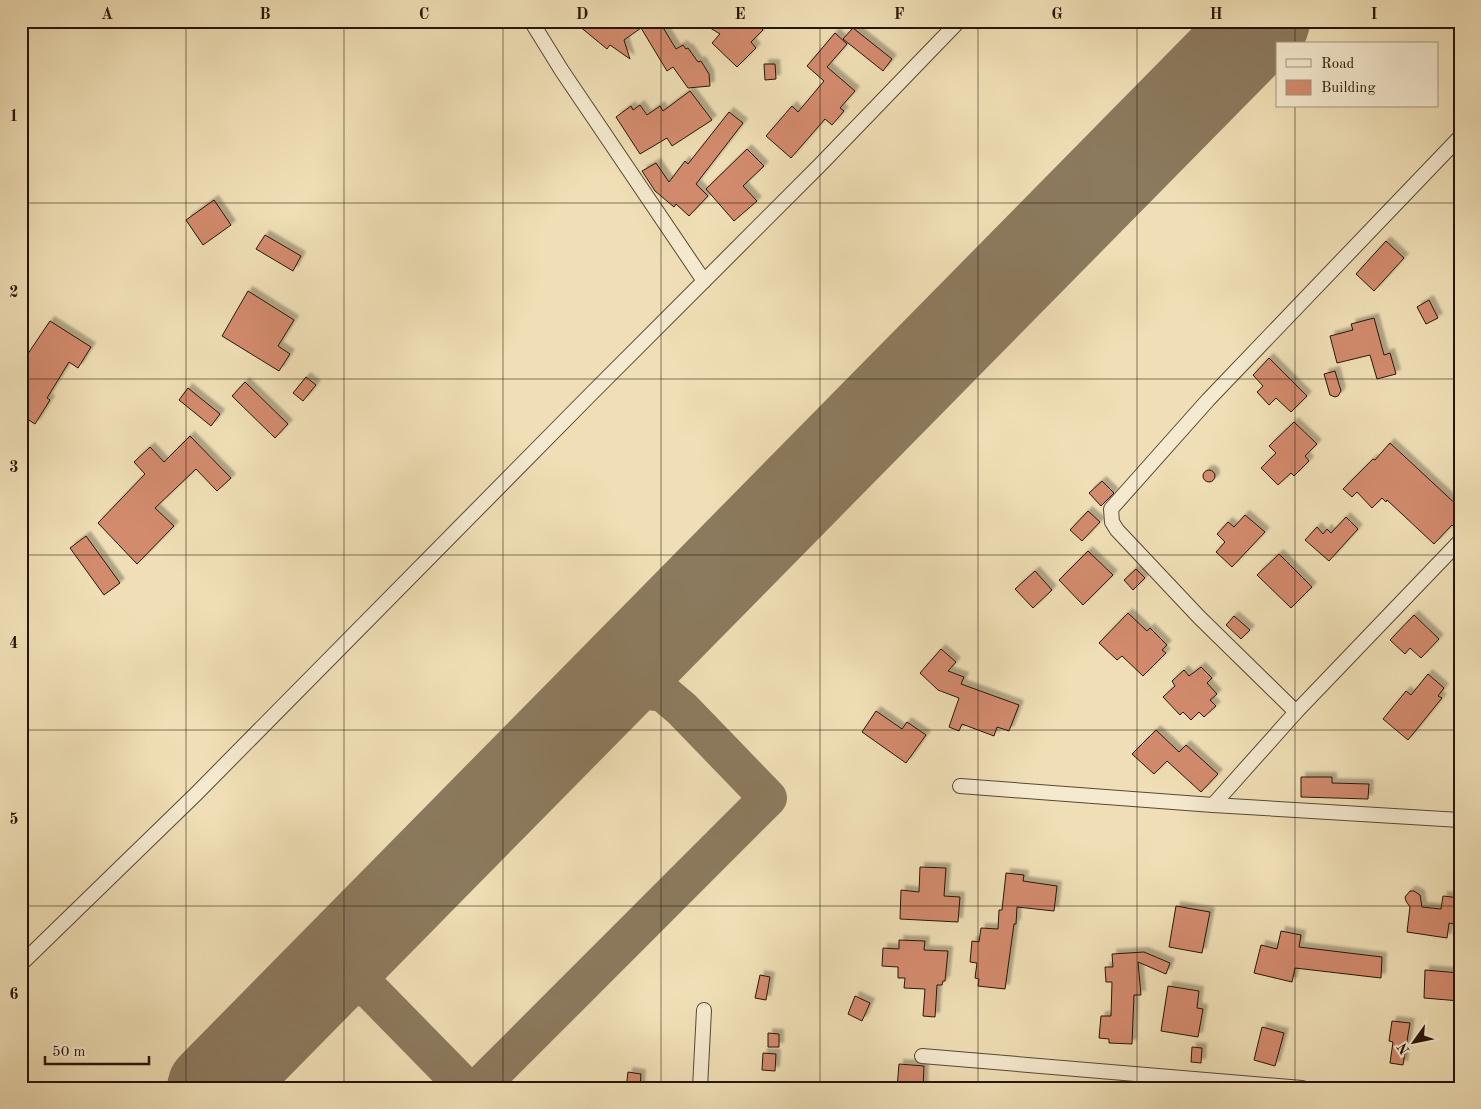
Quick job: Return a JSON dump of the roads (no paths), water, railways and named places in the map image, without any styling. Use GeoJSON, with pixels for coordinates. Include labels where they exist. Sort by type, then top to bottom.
{"type":"FeatureCollection","features":[{"type":"Feature","properties":{"kind":"street"},"geometry":{"type":"LineString","coordinates":[[531,21],[567,80],[704,281]]}},
{"type":"Feature","properties":{"kind":"street"},"geometry":{"type":"LineString","coordinates":[[21,964],[196,794],[820,165],[959,21]]}},
{"type":"Feature","properties":{"kind":"street"},"geometry":{"type":"LineString","coordinates":[[1296,712],[1199,617],[1117,530],[1112,522],[1111,509],[1208,400],[1460,137]]}},
{"type":"Feature","properties":{"kind":"street"},"geometry":{"type":"LineString","coordinates":[[1214,805],[1296,712],[1460,541]]}},
{"type":"Feature","properties":{"kind":"street"},"geometry":{"type":"LineString","coordinates":[[960,786],[1214,805],[1460,820]]}},
{"type":"Feature","properties":{"kind":"street"},"geometry":{"type":"LineString","coordinates":[[700,1088],[704,1010]]}},
{"type":"Feature","properties":{"kind":"street"},"geometry":{"type":"LineString","coordinates":[[922,1056],[1302,1088]]}}]}
